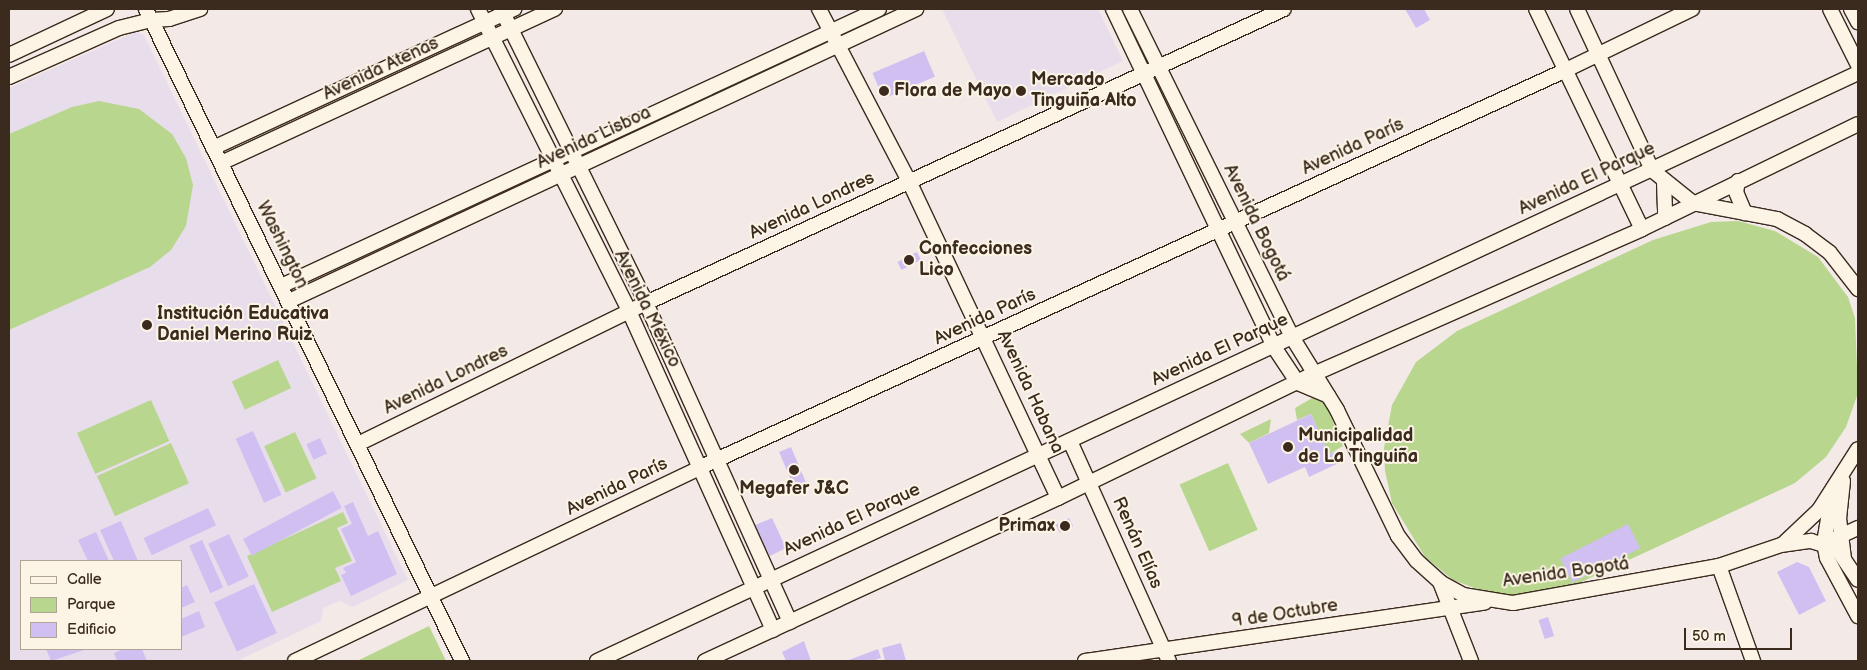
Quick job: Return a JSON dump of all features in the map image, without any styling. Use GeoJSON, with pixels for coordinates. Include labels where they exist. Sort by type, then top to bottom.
{"type":"FeatureCollection","features":[{"type":"Feature","properties":{"kind":"street"},"geometry":{"type":"LineString","coordinates":[[9,55],[107,9]]}},
{"type":"Feature","properties":{"kind":"street"},"geometry":{"type":"LineString","coordinates":[[9,77],[149,14],[169,19],[200,9]]}},
{"type":"Feature","properties":{"kind":"street","name":"Avenida México"},"geometry":{"type":"LineString","coordinates":[[478,9],[559,175],[629,311],[701,467],[772,630]]}},
{"type":"Feature","properties":{"kind":"street","name":"Avenida Atenas"},"geometry":{"type":"LineString","coordinates":[[221,163],[556,9]]}},
{"type":"Feature","properties":{"kind":"street","name":"Avenida Habana"},"geometry":{"type":"LineString","coordinates":[[819,9],[836,45],[909,181],[1039,454],[1058,498]]}},
{"type":"Feature","properties":{"kind":"street","name":"Avenida Lisboa"},"geometry":{"type":"LineString","coordinates":[[282,286],[879,9]]}},
{"type":"Feature","properties":{"kind":"street","name":"Avenida Lisboa"},"geometry":{"type":"LineString","coordinates":[[289,302],[916,9]]}},
{"type":"Feature","properties":{"kind":"street","name":"Avenida Bogotá"},"geometry":{"type":"LineString","coordinates":[[1113,9],[1220,229],[1272,342],[1298,383]]}},
{"type":"Feature","properties":{"kind":"street","name":"Avenida Bogotá"},"geometry":{"type":"LineString","coordinates":[[1130,9],[1292,337],[1316,373],[1398,536],[1417,561],[1440,582],[1463,595],[1490,602],[1513,603],[1552,598],[1720,566],[1781,545]]}},
{"type":"Feature","properties":{"kind":"street","name":"Avenida Londres"},"geometry":{"type":"LineString","coordinates":[[358,444],[646,303],[1284,9]]}},
{"type":"Feature","properties":{"kind":"street"},"geometry":{"type":"LineString","coordinates":[[1536,9],[1642,229]]}},
{"type":"Feature","properties":{"kind":"street"},"geometry":{"type":"LineString","coordinates":[[1577,9],[1652,170],[1664,182],[1693,203],[1777,219],[1805,234],[1830,253],[1858,289]]}},
{"type":"Feature","properties":{"kind":"street","name":"Avenida París"},"geometry":{"type":"LineString","coordinates":[[295,661],[432,598],[718,459],[1566,70],[1692,9]]}},
{"type":"Feature","properties":{"kind":"street"},"geometry":{"type":"LineString","coordinates":[[1830,9],[1858,65]]}},
{"type":"Feature","properties":{"kind":"street"},"geometry":{"type":"LineString","coordinates":[[1851,9],[1858,22]]}},
{"type":"Feature","properties":{"kind":"street","name":"Avenida México"},"geometry":{"type":"LineString","coordinates":[[506,10],[511,29],[646,303],[772,578],[790,622]]}},
{"type":"Feature","properties":{"kind":"street","name":"Avenida Atenas"},"geometry":{"type":"LineString","coordinates":[[213,148],[485,23],[506,10]]}},
{"type":"Feature","properties":{"kind":"street","name":"Washington"},"geometry":{"type":"LineString","coordinates":[[149,14],[462,661]]}},
{"type":"Feature","properties":{"kind":"street","name":"Avenida El Parque"},"geometry":{"type":"LineString","coordinates":[[597,661],[1070,441],[1272,342],[1292,337],[1858,73]]}},
{"type":"Feature","properties":{"kind":"street"},"geometry":{"type":"LineString","coordinates":[[705,661],[1058,498],[1316,373],[1642,229],[1858,124]]}},
{"type":"Feature","properties":{"kind":"street"},"geometry":{"type":"LineString","coordinates":[[1738,181],[1736,192],[1744,214]]}},
{"type":"Feature","properties":{"kind":"street"},"geometry":{"type":"LineString","coordinates":[[1664,182],[1665,218]]}},
{"type":"Feature","properties":{"kind":"street"},"geometry":{"type":"LineString","coordinates":[[1298,383],[1328,396]]}},
{"type":"Feature","properties":{"kind":"street","name":"Renán Elías"},"geometry":{"type":"LineString","coordinates":[[1070,441],[1167,656]]}},
{"type":"Feature","properties":{"kind":"street"},"geometry":{"type":"LineString","coordinates":[[1781,545],[1809,522],[1833,489],[1858,449]]}},
{"type":"Feature","properties":{"kind":"street"},"geometry":{"type":"LineString","coordinates":[[1846,469],[1840,498],[1840,537],[1844,556],[1858,580]]}},
{"type":"Feature","properties":{"kind":"street"},"geometry":{"type":"LineString","coordinates":[[1833,489],[1824,543],[1832,572],[1858,616]]}},
{"type":"Feature","properties":{"kind":"street"},"geometry":{"type":"LineString","coordinates":[[1781,545],[1800,541],[1824,543],[1858,528]]}},
{"type":"Feature","properties":{"kind":"street"},"geometry":{"type":"LineString","coordinates":[[1824,543],[1844,556]]}},
{"type":"Feature","properties":{"kind":"street"},"geometry":{"type":"LineString","coordinates":[[1720,566],[1753,661]]}},
{"type":"Feature","properties":{"kind":"street"},"geometry":{"type":"LineString","coordinates":[[1440,582],[1471,661]]}},
{"type":"Feature","properties":{"kind":"street","name":"9 de Octubre"},"geometry":{"type":"LineString","coordinates":[[1084,661],[1167,656],[1490,602]]}},
{"type":"Feature","properties":{"kind":"shaded area","name":"Mercado Tinguiña Alto"},"geometry":{"type":"Polygon","coordinates":[[[942,9],[1098,9],[1123,61],[997,122],[942,9]]]}},
{"type":"Feature","properties":{"kind":"shaded area","name":"Institución Educativa Daniel Merino Ruiz"},"geometry":{"type":"Polygon","coordinates":[[[135,32],[144,35],[408,580],[353,607],[340,601],[323,608],[321,621],[237,661],[9,661],[9,88],[135,32]]]}},
{"type":"Feature","properties":{"kind":"green space"},"geometry":{"type":"Polygon","coordinates":[[[99,101],[139,109],[172,134],[186,158],[193,185],[186,226],[171,250],[150,267],[9,330],[9,134],[72,107],[99,101]]]}},
{"type":"Feature","properties":{"kind":"green space"},"geometry":{"type":"Polygon","coordinates":[[[1738,221],[1775,231],[1818,257],[1848,297],[1855,318],[1858,393],[1846,427],[1826,457],[1795,483],[1577,584],[1513,597],[1488,593],[1453,580],[1425,557],[1392,503],[1385,471],[1384,448],[1392,405],[1416,362],[1457,331],[1653,240],[1711,222],[1738,221]]]}},
{"type":"Feature","properties":{"kind":"green space"},"geometry":{"type":"Polygon","coordinates":[[[278,360],[291,388],[245,410],[232,382],[278,360]]]}},
{"type":"Feature","properties":{"kind":"green space"},"geometry":{"type":"Polygon","coordinates":[[[1321,393],[1343,446],[1329,454],[1311,414],[1297,420],[1295,408],[1321,393]]]}},
{"type":"Feature","properties":{"kind":"green space"},"geometry":{"type":"Polygon","coordinates":[[[151,400],[169,441],[95,474],[77,433],[151,400]]]}},
{"type":"Feature","properties":{"kind":"green space"},"geometry":{"type":"Polygon","coordinates":[[[1271,419],[1269,433],[1249,443],[1240,434],[1271,419]]]}},
{"type":"Feature","properties":{"kind":"green space"},"geometry":{"type":"Polygon","coordinates":[[[295,432],[317,478],[286,493],[264,446],[295,432]]]}},
{"type":"Feature","properties":{"kind":"green space"},"geometry":{"type":"Polygon","coordinates":[[[171,443],[189,483],[115,516],[97,476],[171,443]]]}},
{"type":"Feature","properties":{"kind":"green space"},"geometry":{"type":"Polygon","coordinates":[[[1228,463],[1258,530],[1209,551],[1180,485],[1228,463]]]}},
{"type":"Feature","properties":{"kind":"green space"},"geometry":{"type":"Polygon","coordinates":[[[343,512],[348,523],[337,528],[352,561],[335,568],[341,581],[272,612],[247,556],[343,512]]]}},
{"type":"Feature","properties":{"kind":"green space"},"geometry":{"type":"Polygon","coordinates":[[[429,626],[446,661],[357,661],[429,626]]]}},
{"type":"Feature","properties":{"kind":"building"},"geometry":{"type":"Polygon","coordinates":[[[1405,9],[1424,9],[1430,20],[1416,28],[1405,9]]]}},
{"type":"Feature","properties":{"kind":"building"},"geometry":{"type":"Polygon","coordinates":[[[924,51],[935,77],[883,99],[872,73],[924,51]]]}},
{"type":"Feature","properties":{"kind":"building","name":"Confecciones Lico"},"geometry":{"type":"Polygon","coordinates":[[[917,252],[921,260],[901,270],[897,262],[917,252]]]}},
{"type":"Feature","properties":{"kind":"building","name":"Municipalidad de La Tinguiña"},"geometry":{"type":"Polygon","coordinates":[[[1311,414],[1329,454],[1338,450],[1343,461],[1309,477],[1305,467],[1268,484],[1249,443],[1311,414]]]}},
{"type":"Feature","properties":{"kind":"building"},"geometry":{"type":"Polygon","coordinates":[[[253,431],[281,495],[264,503],[236,439],[253,431]]]}},
{"type":"Feature","properties":{"kind":"building"},"geometry":{"type":"Polygon","coordinates":[[[320,438],[327,453],[314,460],[306,444],[320,438]]]}},
{"type":"Feature","properties":{"kind":"building","name":"Megafer J&C"},"geometry":{"type":"Polygon","coordinates":[[[791,447],[808,488],[796,493],[779,452],[791,447]]]}},
{"type":"Feature","properties":{"kind":"building"},"geometry":{"type":"Polygon","coordinates":[[[333,491],[342,508],[252,556],[243,539],[333,491]]]}},
{"type":"Feature","properties":{"kind":"building"},"geometry":{"type":"Polygon","coordinates":[[[353,502],[368,536],[378,531],[397,574],[351,596],[341,575],[346,573],[343,568],[356,562],[341,529],[352,524],[344,506],[353,502]]]}},
{"type":"Feature","properties":{"kind":"building"},"geometry":{"type":"Polygon","coordinates":[[[208,508],[216,525],[152,555],[144,538],[208,508]]]}},
{"type":"Feature","properties":{"kind":"building"},"geometry":{"type":"Polygon","coordinates":[[[772,518],[786,548],[770,556],[753,526],[772,518]]]}},
{"type":"Feature","properties":{"kind":"building","name":"Primax"},"geometry":{"type":"Polygon","coordinates":[[[1069,518],[1073,526],[1060,533],[1056,525],[1069,518]]]}},
{"type":"Feature","properties":{"kind":"building"},"geometry":{"type":"Polygon","coordinates":[[[121,521],[138,560],[114,560],[100,530],[121,521]]]}},
{"type":"Feature","properties":{"kind":"building"},"geometry":{"type":"Polygon","coordinates":[[[1628,524],[1640,548],[1573,583],[1560,559],[1628,524]]]}},
{"type":"Feature","properties":{"kind":"building"},"geometry":{"type":"Polygon","coordinates":[[[96,532],[109,560],[88,560],[78,540],[96,532]]]}},
{"type":"Feature","properties":{"kind":"building"},"geometry":{"type":"Polygon","coordinates":[[[229,534],[249,577],[228,586],[208,544],[229,534]]]}},
{"type":"Feature","properties":{"kind":"building"},"geometry":{"type":"Polygon","coordinates":[[[202,540],[223,588],[210,593],[189,546],[202,540]]]}},
{"type":"Feature","properties":{"kind":"building"},"geometry":{"type":"Polygon","coordinates":[[[1797,562],[1809,567],[1826,601],[1799,615],[1777,572],[1797,562]]]}},
{"type":"Feature","properties":{"kind":"building"},"geometry":{"type":"Polygon","coordinates":[[[254,584],[277,633],[237,652],[214,603],[254,584]]]}},
{"type":"Feature","properties":{"kind":"building"},"geometry":{"type":"Polygon","coordinates":[[[187,585],[195,602],[182,608],[182,588],[187,585]]]}},
{"type":"Feature","properties":{"kind":"building"},"geometry":{"type":"Polygon","coordinates":[[[199,611],[205,627],[182,637],[182,619],[199,611]]]}},
{"type":"Feature","properties":{"kind":"building"},"geometry":{"type":"Polygon","coordinates":[[[1548,617],[1554,636],[1545,639],[1538,620],[1548,617]]]}},
{"type":"Feature","properties":{"kind":"building"},"geometry":{"type":"Polygon","coordinates":[[[804,641],[811,661],[786,661],[782,652],[804,641]]]}},
{"type":"Feature","properties":{"kind":"building"},"geometry":{"type":"Polygon","coordinates":[[[901,643],[906,661],[885,661],[882,648],[901,643]]]}},
{"type":"Feature","properties":{"kind":"building"},"geometry":{"type":"Polygon","coordinates":[[[878,649],[881,658],[872,661],[846,661],[878,649]]]}},
{"type":"Feature","properties":{"kind":"building"},"geometry":{"type":"Polygon","coordinates":[[[46,650],[84,650],[51,661],[46,650]]]}},
{"type":"Feature","properties":{"kind":"building"},"geometry":{"type":"Polygon","coordinates":[[[122,650],[142,650],[147,661],[117,661],[114,653],[122,650]]]}},
{"type":"Feature","properties":{"kind":"place","name":"Flora de Mayo"},"geometry":{"type":"Point","coordinates":[884,91]}},
{"type":"Feature","properties":{"kind":"place","name":"Mercado Tinguiña Alto"},"geometry":{"type":"Point","coordinates":[1021,91]}},
{"type":"Feature","properties":{"kind":"place","name":"Confecciones Lico"},"geometry":{"type":"Point","coordinates":[909,260]}},
{"type":"Feature","properties":{"kind":"place","name":"Institución Educativa Daniel Merino Ruiz"},"geometry":{"type":"Point","coordinates":[147,325]}},
{"type":"Feature","properties":{"kind":"place","name":"Municipalidad de La Tinguiña"},"geometry":{"type":"Point","coordinates":[1288,447]}},
{"type":"Feature","properties":{"kind":"place","name":"Megafer J&C"},"geometry":{"type":"Point","coordinates":[794,470]}},
{"type":"Feature","properties":{"kind":"place","name":"Primax"},"geometry":{"type":"Point","coordinates":[1065,526]}}]}
